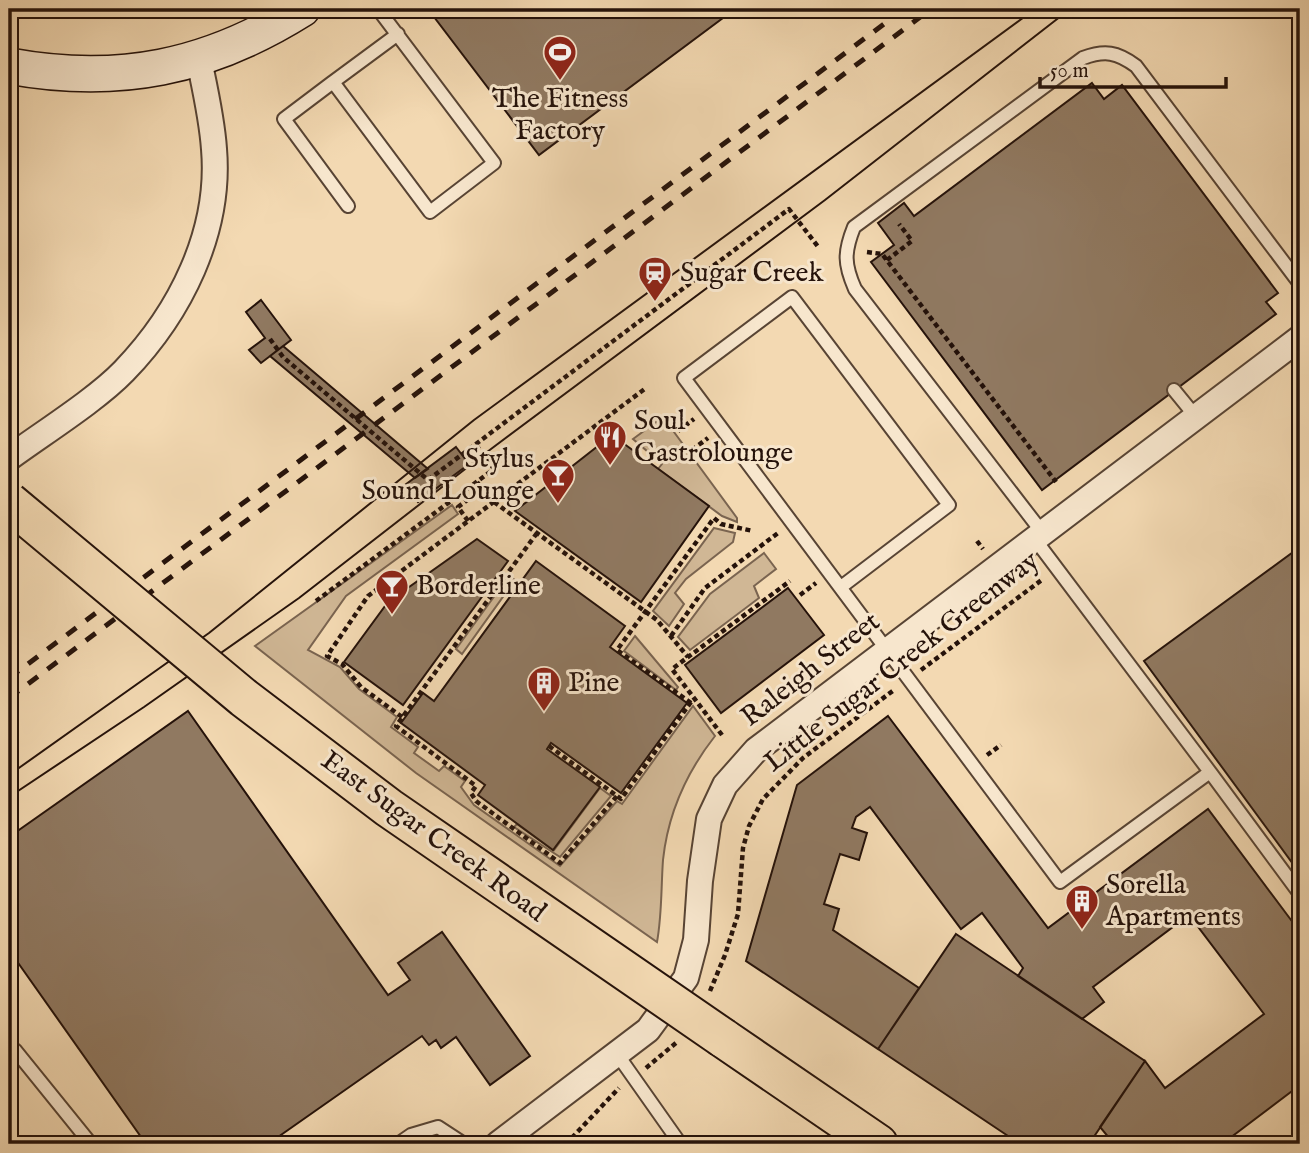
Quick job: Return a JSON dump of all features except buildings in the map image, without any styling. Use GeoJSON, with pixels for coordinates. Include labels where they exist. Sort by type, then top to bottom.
{"type":"FeatureCollection","features":[{"type":"Feature","properties":{"kind":"main road","name":"East Sugar Creek Road"},"geometry":{"type":"LineString","coordinates":[[9,502],[244,698],[400,815],[878,1144]]}},
{"type":"Feature","properties":{"kind":"street"},"geometry":{"type":"LineString","coordinates":[[9,66],[52,74],[88,76],[150,71],[199,60],[244,41],[302,9]]}},
{"type":"Feature","properties":{"kind":"street"},"geometry":{"type":"LineString","coordinates":[[9,458],[122,373],[151,340],[181,295],[196,261],[212,206],[214,151],[199,60]]}},
{"type":"Feature","properties":{"kind":"street","name":"Raleigh Street"},"geometry":{"type":"LineString","coordinates":[[498,1144],[648,1030],[686,978],[696,940],[700,881],[709,819],[725,785],[769,737],[1300,338]]}},
{"type":"Feature","properties":{"kind":"lane"},"geometry":{"type":"LineString","coordinates":[[333,82],[430,212],[494,163],[378,9]]}},
{"type":"Feature","properties":{"kind":"lane"},"geometry":{"type":"LineString","coordinates":[[348,206],[284,119],[398,34]]}},
{"type":"Feature","properties":{"kind":"lane"},"geometry":{"type":"LineString","coordinates":[[1300,285],[1136,66],[1119,54],[1101,51],[1083,58],[854,227],[845,250],[845,267],[855,289],[1038,535],[1056,569],[1300,894]]}},
{"type":"Feature","properties":{"kind":"lane"},"geometry":{"type":"LineString","coordinates":[[841,587],[949,505],[792,297],[684,378],[1060,882],[1210,772]]}},
{"type":"Feature","properties":{"kind":"lane"},"geometry":{"type":"LineString","coordinates":[[1174,390],[1196,417]]}},
{"type":"Feature","properties":{"kind":"lane"},"geometry":{"type":"LineString","coordinates":[[15,1050],[91,1144]]}},
{"type":"Feature","properties":{"kind":"lane"},"geometry":{"type":"LineString","coordinates":[[617,1054],[679,1142],[676,1144]]}},
{"type":"Feature","properties":{"kind":"lane"},"geometry":{"type":"LineString","coordinates":[[398,1144],[411,1135],[438,1127],[464,1144]]}},
{"type":"Feature","properties":{"kind":"path"},"geometry":{"type":"LineString","coordinates":[[270,339],[282,357],[428,481],[789,209],[819,248]]}},
{"type":"Feature","properties":{"kind":"path"},"geometry":{"type":"LineString","coordinates":[[887,260],[912,241],[899,224]]}},
{"type":"Feature","properties":{"kind":"path"},"geometry":{"type":"LineString","coordinates":[[867,252],[882,254],[887,260],[1056,482]]}},
{"type":"Feature","properties":{"kind":"path"},"geometry":{"type":"LineString","coordinates":[[402,717],[361,687],[342,664],[327,656],[368,596],[646,388]]}},
{"type":"Feature","properties":{"kind":"path"},"geometry":{"type":"LineString","coordinates":[[316,601],[494,470],[476,445]]}},
{"type":"Feature","properties":{"kind":"path"},"geometry":{"type":"LineString","coordinates":[[468,521],[458,507],[482,489],[477,482]]}},
{"type":"Feature","properties":{"kind":"path"},"geometry":{"type":"LineString","coordinates":[[494,502],[645,612],[688,657]]}},
{"type":"Feature","properties":{"kind":"path"},"geometry":{"type":"LineString","coordinates":[[692,700],[617,650],[714,518],[721,524],[753,531]]}},
{"type":"Feature","properties":{"kind":"path"},"geometry":{"type":"LineString","coordinates":[[537,533],[396,726],[476,786],[471,793],[476,801],[560,863],[617,796]]}},
{"type":"Feature","properties":{"kind":"path"},"geometry":{"type":"LineString","coordinates":[[670,636],[705,588],[763,545]]}},
{"type":"Feature","properties":{"kind":"path","name":"Little Sugar Creek Greenway"},"geometry":{"type":"LineString","coordinates":[[708,994],[726,955],[738,914],[743,848],[749,826],[763,799],[803,758],[1056,569]]}},
{"type":"Feature","properties":{"kind":"path"},"geometry":{"type":"LineString","coordinates":[[722,736],[692,700],[672,669],[790,581]]}},
{"type":"Feature","properties":{"kind":"path"},"geometry":{"type":"LineString","coordinates":[[549,746],[621,799],[692,700]]}},
{"type":"Feature","properties":{"kind":"path"},"geometry":{"type":"LineString","coordinates":[[566,1144],[613,1092],[680,1040]]}},
{"type":"Feature","properties":{"kind":"shaded area"},"geometry":{"type":"Polygon","coordinates":[[[663,417],[737,518],[737,522],[722,516],[658,469],[662,464],[633,439],[663,417]]]}},
{"type":"Feature","properties":{"kind":"shaded area"},"geometry":{"type":"Polygon","coordinates":[[[452,505],[458,514],[346,596],[308,650],[340,667],[359,689],[397,717],[391,727],[418,747],[414,753],[439,771],[444,766],[465,781],[461,787],[474,805],[560,866],[617,801],[622,804],[693,706],[715,736],[687,779],[669,826],[663,860],[657,942],[416,773],[255,646],[452,505]]]}},
{"type":"Feature","properties":{"kind":"shaded area"},"geometry":{"type":"Polygon","coordinates":[[[714,528],[735,533],[733,542],[686,579],[675,593],[684,604],[669,626],[653,611],[714,528]]]}},
{"type":"Feature","properties":{"kind":"shaded area"},"geometry":{"type":"Polygon","coordinates":[[[764,553],[776,569],[754,586],[759,598],[690,650],[678,637],[710,594],[764,553]]]}},
{"type":"Feature","properties":{"kind":"shaded area"},"geometry":{"type":"Polygon","coordinates":[[[509,576],[515,580],[462,654],[456,649],[509,576]]]}},
{"type":"Feature","properties":{"kind":"shaded area"},"geometry":{"type":"Polygon","coordinates":[[[635,636],[678,687],[676,690],[624,651],[635,636]]]}},
{"type":"Feature","properties":{"kind":"shaded area"},"geometry":{"type":"Polygon","coordinates":[[[600,788],[611,796],[560,857],[514,827],[517,824],[554,850],[600,788]]]}},
{"type":"Feature","properties":{"kind":"tram line"},"geometry":{"type":"LineString","coordinates":[[9,775],[209,633],[474,420],[1035,9]]}},
{"type":"Feature","properties":{"kind":"tram line"},"geometry":{"type":"LineString","coordinates":[[9,797],[144,707],[299,598],[491,449],[825,200],[1070,9]]}},
{"type":"Feature","properties":{"kind":"railway"},"geometry":{"type":"LineString","coordinates":[[9,678],[904,9]]}},
{"type":"Feature","properties":{"kind":"railway"},"geometry":{"type":"LineString","coordinates":[[9,698],[931,9]]}},
{"type":"Feature","properties":{"kind":"place","name":"The Fitness Factory"},"geometry":{"type":"Point","coordinates":[560,82]}},
{"type":"Feature","properties":{"kind":"place","name":"Sugar Creek"},"geometry":{"type":"Point","coordinates":[655,303]}},
{"type":"Feature","properties":{"kind":"place","name":"Soul Gastrolounge"},"geometry":{"type":"Point","coordinates":[610,467]}},
{"type":"Feature","properties":{"kind":"place","name":"Stylus Sound Lounge"},"geometry":{"type":"Point","coordinates":[558,505]}},
{"type":"Feature","properties":{"kind":"place","name":"Borderline"},"geometry":{"type":"Point","coordinates":[392,616]}},
{"type":"Feature","properties":{"kind":"place","name":"Pine"},"geometry":{"type":"Point","coordinates":[544,713]}},
{"type":"Feature","properties":{"kind":"place","name":"Sorella Apartments"},"geometry":{"type":"Point","coordinates":[1082,931]}}]}
